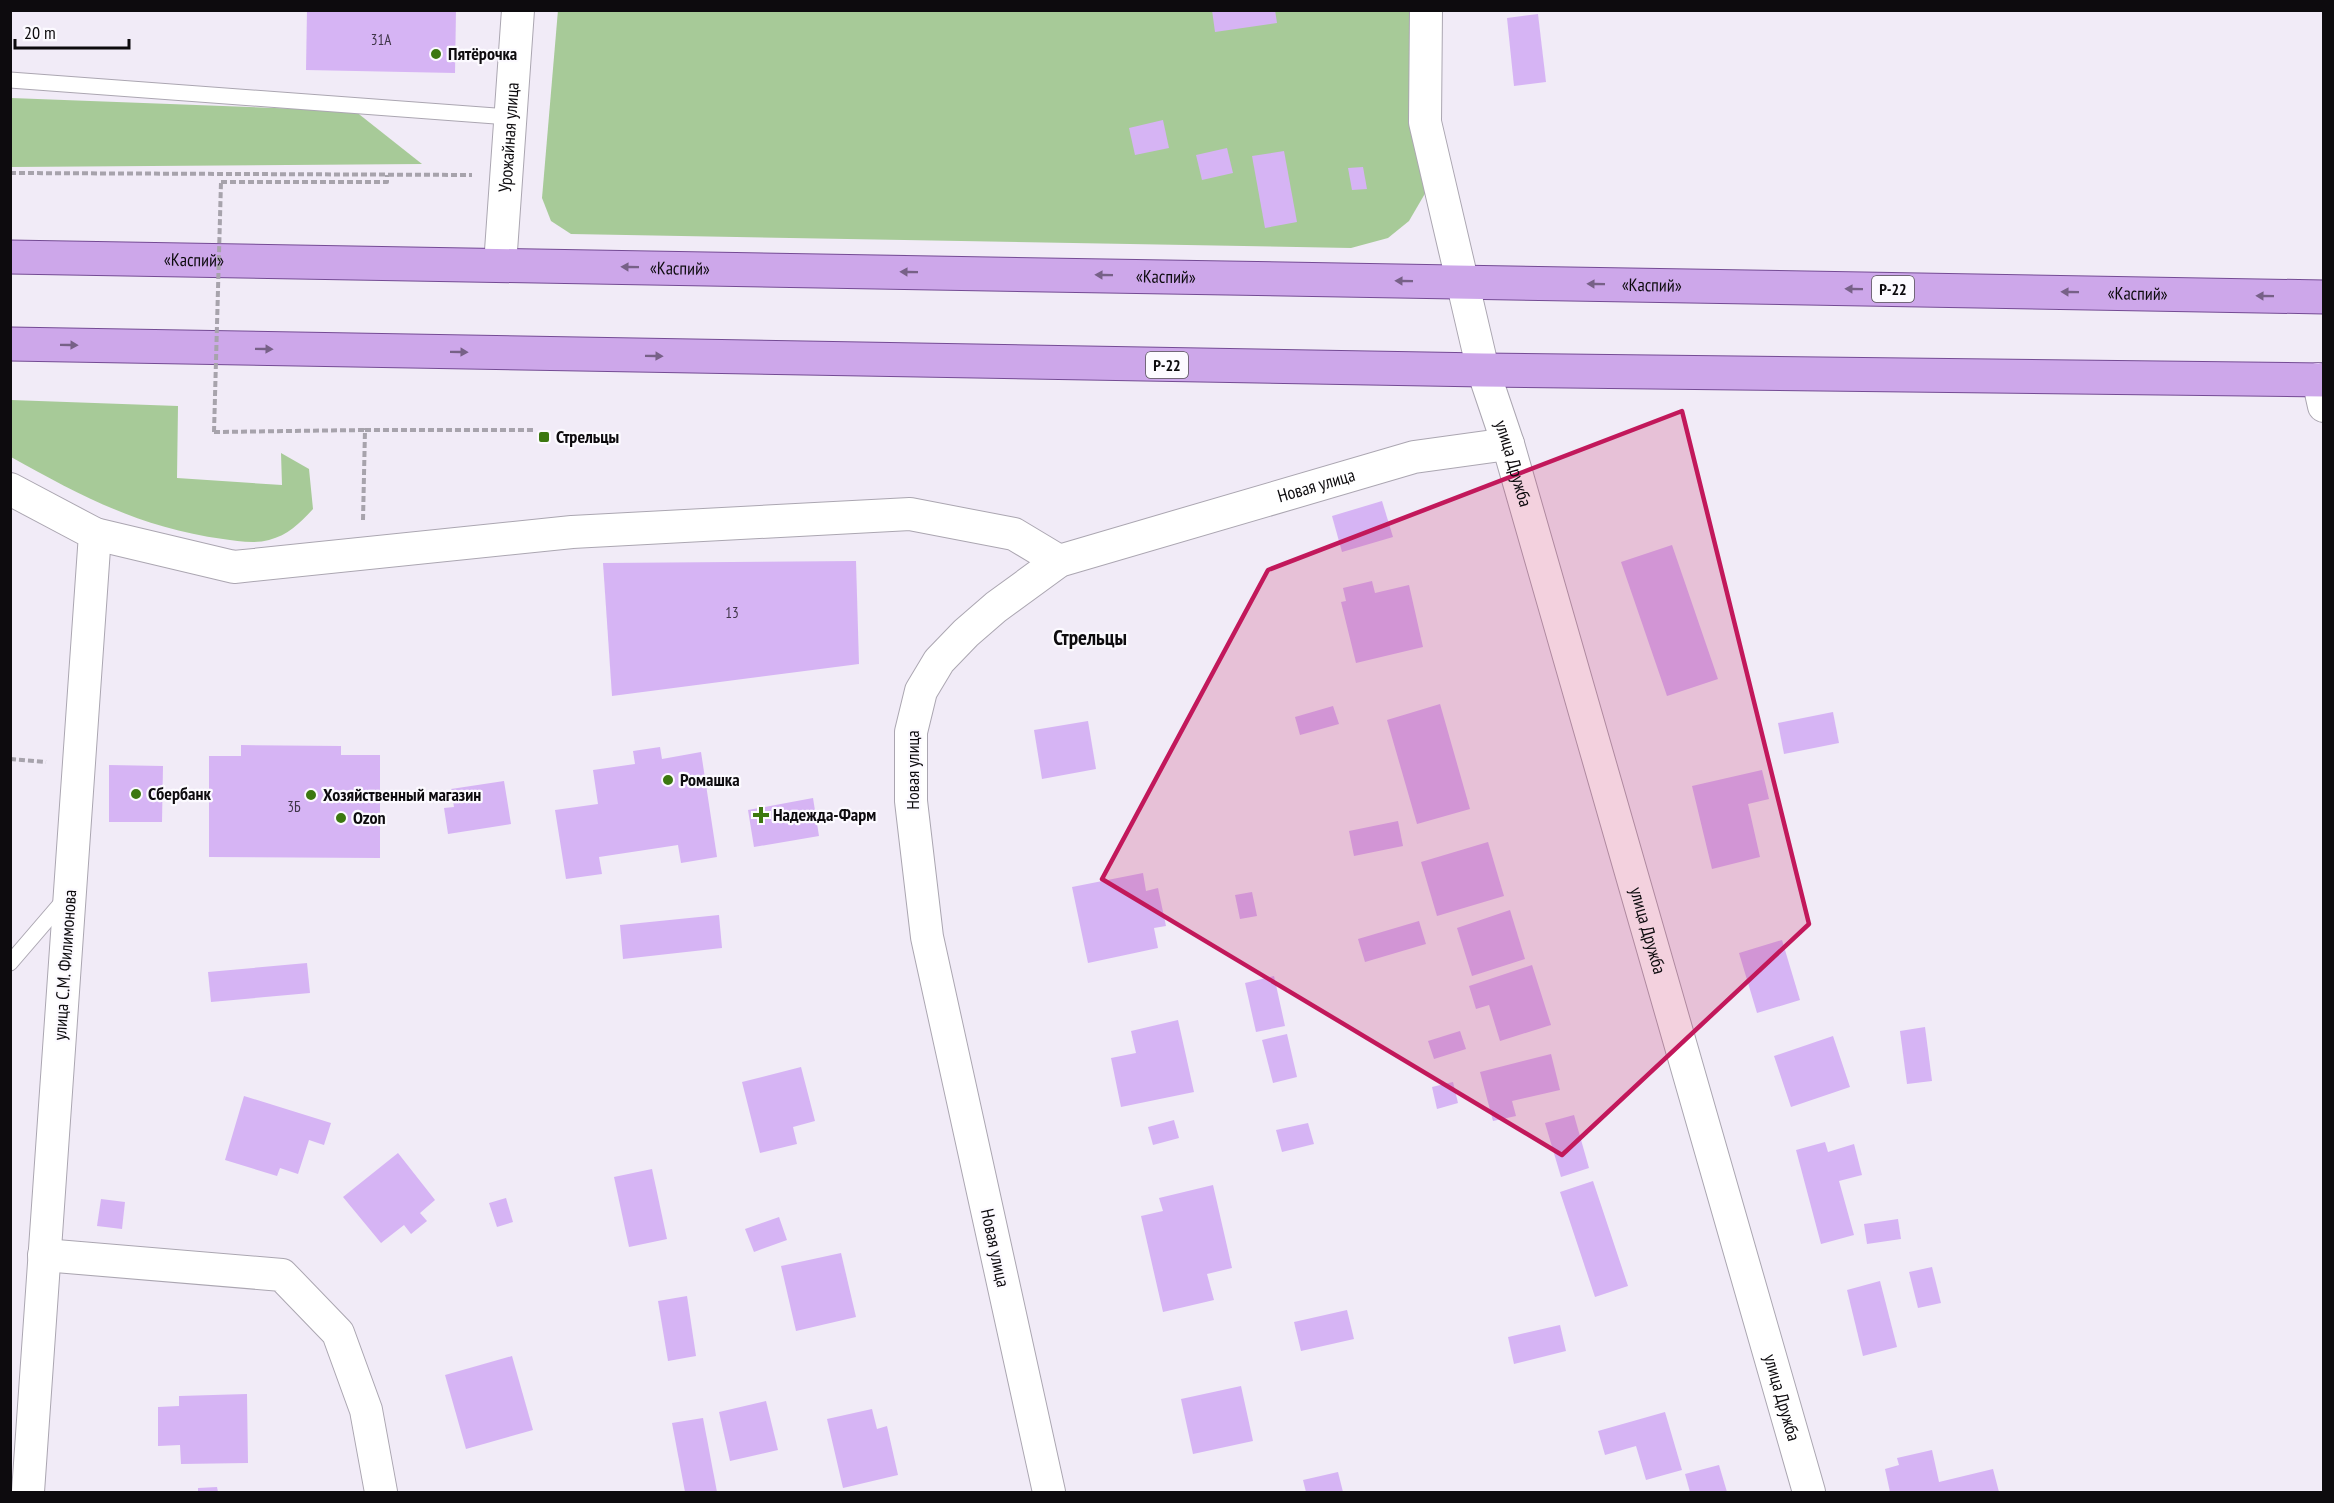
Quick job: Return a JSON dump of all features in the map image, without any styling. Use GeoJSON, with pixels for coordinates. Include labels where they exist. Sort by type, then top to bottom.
{"type":"FeatureCollection","features":[{"type":"Feature","properties":{"kind":"main road","name":"«Каспий»"},"geometry":{"type":"LineString","coordinates":[[10,257],[2324,297]]}},
{"type":"Feature","properties":{"kind":"main road","name":"Р-22"},"geometry":{"type":"LineString","coordinates":[[10,344],[1483,370],[2322,388]]}},
{"type":"Feature","properties":{"kind":"street","name":"Урожайная улица"},"geometry":{"type":"LineString","coordinates":[[500,265],[518,10]]}},
{"type":"Feature","properties":{"kind":"street"},"geometry":{"type":"LineString","coordinates":[[1426,10],[1425,122],[1463,282]]}},
{"type":"Feature","properties":{"kind":"street","name":"улица Дружба"},"geometry":{"type":"LineString","coordinates":[[1463,282],[1483,370],[1508,444],[1809,1492]]}},
{"type":"Feature","properties":{"kind":"street","name":"Новая улица"},"geometry":{"type":"LineString","coordinates":[[1049,1492],[927,937],[911,801],[911,732],[921,691],[939,661],[996,607],[1059,561],[1414,457],[1508,444]]}},
{"type":"Feature","properties":{"kind":"street"},"geometry":{"type":"LineString","coordinates":[[10,489],[95,534],[234,567],[572,532],[910,514],[1014,534],[1059,561]]}},
{"type":"Feature","properties":{"kind":"street","name":"улица С.М. Филимонова"},"geometry":{"type":"LineString","coordinates":[[28,1492],[95,534]]}},
{"type":"Feature","properties":{"kind":"street"},"geometry":{"type":"LineString","coordinates":[[44,1255],[282,1275],[338,1333],[366,1410],[381,1492]]}},
{"type":"Feature","properties":{"kind":"lane"},"geometry":{"type":"LineString","coordinates":[[10,80],[509,117]]}},
{"type":"Feature","properties":{"kind":"lane"},"geometry":{"type":"LineString","coordinates":[[10,963],[70,894]]}},
{"type":"Feature","properties":{"kind":"path"},"geometry":{"type":"LineString","coordinates":[[10,173],[505,175]]}},
{"type":"Feature","properties":{"kind":"path"},"geometry":{"type":"LineString","coordinates":[[387,175],[387,182],[221,182],[214,432],[533,430]]}},
{"type":"Feature","properties":{"kind":"path"},"geometry":{"type":"LineString","coordinates":[[362,553],[365,430]]}},
{"type":"Feature","properties":{"kind":"highlighted area"},"geometry":{"type":"Polygon","coordinates":[[[1682,411],[1809,924],[1562,1155],[1102,879],[1268,570],[1682,411]]]}},
{"type":"Feature","properties":{"kind":"green space"},"geometry":{"type":"Polygon","coordinates":[[[558,10],[1413,11],[1430,185],[1409,221],[1388,238],[1351,248],[571,234],[551,221],[542,198],[558,10]]]}},
{"type":"Feature","properties":{"kind":"green space"},"geometry":{"type":"Polygon","coordinates":[[[11,98],[355,111],[422,164],[11,167],[11,98]]]}},
{"type":"Feature","properties":{"kind":"green space"},"geometry":{"type":"Polygon","coordinates":[[[11,400],[178,406],[177,478],[282,485],[281,453],[309,469],[313,509],[288,532],[276,538],[258,542],[234,541],[193,534],[138,519],[62,485],[11,457],[11,400]]]}},
{"type":"Feature","properties":{"kind":"building"},"geometry":{"type":"Polygon","coordinates":[[[307,10],[456,10],[455,73],[306,70],[307,10]]]}},
{"type":"Feature","properties":{"kind":"building"},"geometry":{"type":"Polygon","coordinates":[[[1212,10],[1275,10],[1277,23],[1215,32],[1212,10]]]}},
{"type":"Feature","properties":{"kind":"building"},"geometry":{"type":"Polygon","coordinates":[[[1538,14],[1546,82],[1514,86],[1507,18],[1538,14]]]}},
{"type":"Feature","properties":{"kind":"building"},"geometry":{"type":"Polygon","coordinates":[[[1163,120],[1169,148],[1135,155],[1129,128],[1163,120]]]}},
{"type":"Feature","properties":{"kind":"building"},"geometry":{"type":"Polygon","coordinates":[[[1227,148],[1233,173],[1202,180],[1196,155],[1227,148]]]}},
{"type":"Feature","properties":{"kind":"building"},"geometry":{"type":"Polygon","coordinates":[[[1284,151],[1297,222],[1265,228],[1252,156],[1284,151]]]}},
{"type":"Feature","properties":{"kind":"building"},"geometry":{"type":"Polygon","coordinates":[[[1363,167],[1367,189],[1352,190],[1348,168],[1363,167]]]}},
{"type":"Feature","properties":{"kind":"building"},"geometry":{"type":"Polygon","coordinates":[[[1382,501],[1393,537],[1342,552],[1332,516],[1382,501]]]}},
{"type":"Feature","properties":{"kind":"building"},"geometry":{"type":"Polygon","coordinates":[[[1672,545],[1718,679],[1667,696],[1621,562],[1672,545]]]}},
{"type":"Feature","properties":{"kind":"building"},"geometry":{"type":"Polygon","coordinates":[[[856,561],[859,664],[612,696],[603,563],[856,561]]]}},
{"type":"Feature","properties":{"kind":"building"},"geometry":{"type":"Polygon","coordinates":[[[1372,581],[1375,593],[1409,585],[1423,647],[1356,663],[1341,602],[1346,601],[1343,588],[1372,581]]]}},
{"type":"Feature","properties":{"kind":"building"},"geometry":{"type":"Polygon","coordinates":[[[1440,704],[1470,809],[1417,824],[1387,720],[1440,704]]]}},
{"type":"Feature","properties":{"kind":"building"},"geometry":{"type":"Polygon","coordinates":[[[1333,706],[1339,724],[1300,735],[1295,717],[1333,706]]]}},
{"type":"Feature","properties":{"kind":"building"},"geometry":{"type":"Polygon","coordinates":[[[1833,712],[1839,743],[1784,754],[1778,723],[1833,712]]]}},
{"type":"Feature","properties":{"kind":"building"},"geometry":{"type":"Polygon","coordinates":[[[1088,721],[1096,769],[1042,779],[1034,730],[1088,721]]]}},
{"type":"Feature","properties":{"kind":"building"},"geometry":{"type":"Polygon","coordinates":[[[241,745],[341,746],[341,755],[380,755],[380,858],[209,857],[209,756],[241,756],[241,745]]]}},
{"type":"Feature","properties":{"kind":"building"},"geometry":{"type":"Polygon","coordinates":[[[660,747],[662,759],[701,752],[717,857],[681,863],[678,845],[599,857],[602,874],[566,879],[555,810],[598,804],[593,770],[635,764],[633,751],[660,747]]]}},
{"type":"Feature","properties":{"kind":"building","name":"Сбербанк"},"geometry":{"type":"Polygon","coordinates":[[[109,765],[163,766],[162,822],[109,822],[109,765]]]}},
{"type":"Feature","properties":{"kind":"building"},"geometry":{"type":"Polygon","coordinates":[[[1762,770],[1769,799],[1748,804],[1760,857],[1712,869],[1692,786],[1762,770]]]}},
{"type":"Feature","properties":{"kind":"building"},"geometry":{"type":"Polygon","coordinates":[[[504,781],[511,824],[448,834],[444,808],[454,807],[451,789],[504,781]]]}},
{"type":"Feature","properties":{"kind":"building"},"geometry":{"type":"Polygon","coordinates":[[[813,798],[819,836],[754,847],[748,810],[813,798]]]}},
{"type":"Feature","properties":{"kind":"building"},"geometry":{"type":"Polygon","coordinates":[[[1398,821],[1403,846],[1354,856],[1349,831],[1398,821]]]}},
{"type":"Feature","properties":{"kind":"building"},"geometry":{"type":"Polygon","coordinates":[[[1488,842],[1504,896],[1437,916],[1421,862],[1488,842]]]}},
{"type":"Feature","properties":{"kind":"building"},"geometry":{"type":"Polygon","coordinates":[[[1143,873],[1146,891],[1158,888],[1166,926],[1154,928],[1158,948],[1088,963],[1072,887],[1143,873]]]}},
{"type":"Feature","properties":{"kind":"building"},"geometry":{"type":"Polygon","coordinates":[[[1252,892],[1257,916],[1240,919],[1235,895],[1252,892]]]}},
{"type":"Feature","properties":{"kind":"building"},"geometry":{"type":"Polygon","coordinates":[[[1510,910],[1525,959],[1472,976],[1457,928],[1510,910]]]}},
{"type":"Feature","properties":{"kind":"building"},"geometry":{"type":"Polygon","coordinates":[[[719,915],[722,948],[623,959],[620,925],[719,915]]]}},
{"type":"Feature","properties":{"kind":"building"},"geometry":{"type":"Polygon","coordinates":[[[1419,921],[1426,944],[1365,962],[1358,939],[1419,921]]]}},
{"type":"Feature","properties":{"kind":"building"},"geometry":{"type":"Polygon","coordinates":[[[1782,940],[1800,1000],[1757,1013],[1739,953],[1782,940]]]}},
{"type":"Feature","properties":{"kind":"building"},"geometry":{"type":"Polygon","coordinates":[[[307,963],[310,993],[211,1002],[208,972],[307,963]]]}},
{"type":"Feature","properties":{"kind":"building"},"geometry":{"type":"Polygon","coordinates":[[[1532,965],[1551,1025],[1500,1041],[1489,1005],[1476,1009],[1469,986],[1532,965]]]}},
{"type":"Feature","properties":{"kind":"building"},"geometry":{"type":"Polygon","coordinates":[[[1274,976],[1285,1026],[1256,1032],[1245,983],[1274,976]]]}},
{"type":"Feature","properties":{"kind":"building"},"geometry":{"type":"Polygon","coordinates":[[[1178,1020],[1194,1092],[1121,1107],[1111,1058],[1136,1053],[1131,1031],[1178,1020]]]}},
{"type":"Feature","properties":{"kind":"building"},"geometry":{"type":"Polygon","coordinates":[[[1925,1027],[1932,1081],[1907,1084],[1900,1031],[1925,1027]]]}},
{"type":"Feature","properties":{"kind":"building"},"geometry":{"type":"Polygon","coordinates":[[[1460,1031],[1466,1049],[1434,1059],[1428,1041],[1460,1031]]]}},
{"type":"Feature","properties":{"kind":"building"},"geometry":{"type":"Polygon","coordinates":[[[1287,1034],[1297,1077],[1273,1083],[1262,1040],[1287,1034]]]}},
{"type":"Feature","properties":{"kind":"building"},"geometry":{"type":"Polygon","coordinates":[[[1833,1036],[1850,1087],[1791,1107],[1774,1056],[1833,1036]]]}},
{"type":"Feature","properties":{"kind":"building"},"geometry":{"type":"Polygon","coordinates":[[[1551,1054],[1560,1090],[1512,1101],[1516,1116],[1493,1121],[1480,1072],[1551,1054]]]}},
{"type":"Feature","properties":{"kind":"building"},"geometry":{"type":"Polygon","coordinates":[[[801,1067],[815,1121],[793,1127],[797,1144],[760,1153],[742,1082],[801,1067]]]}},
{"type":"Feature","properties":{"kind":"building"},"geometry":{"type":"Polygon","coordinates":[[[1453,1082],[1458,1103],[1437,1109],[1432,1087],[1453,1082]]]}},
{"type":"Feature","properties":{"kind":"building"},"geometry":{"type":"Polygon","coordinates":[[[244,1096],[331,1123],[324,1145],[309,1140],[298,1174],[280,1168],[277,1176],[225,1160],[244,1096]]]}},
{"type":"Feature","properties":{"kind":"building"},"geometry":{"type":"Polygon","coordinates":[[[1574,1115],[1589,1168],[1561,1177],[1545,1123],[1574,1115]]]}},
{"type":"Feature","properties":{"kind":"building"},"geometry":{"type":"Polygon","coordinates":[[[1174,1120],[1179,1138],[1153,1145],[1148,1127],[1174,1120]]]}},
{"type":"Feature","properties":{"kind":"building"},"geometry":{"type":"Polygon","coordinates":[[[1308,1123],[1314,1144],[1282,1152],[1276,1130],[1308,1123]]]}},
{"type":"Feature","properties":{"kind":"building"},"geometry":{"type":"Polygon","coordinates":[[[1825,1142],[1828,1152],[1854,1144],[1862,1175],[1839,1181],[1854,1235],[1821,1244],[1796,1150],[1825,1142]]]}},
{"type":"Feature","properties":{"kind":"building"},"geometry":{"type":"Polygon","coordinates":[[[398,1153],[435,1200],[420,1213],[427,1221],[411,1234],[404,1225],[381,1243],[343,1197],[398,1153]]]}},
{"type":"Feature","properties":{"kind":"building"},"geometry":{"type":"Polygon","coordinates":[[[652,1169],[667,1239],[629,1247],[614,1177],[652,1169]]]}},
{"type":"Feature","properties":{"kind":"building"},"geometry":{"type":"Polygon","coordinates":[[[1593,1181],[1628,1286],[1595,1297],[1560,1192],[1593,1181]]]}},
{"type":"Feature","properties":{"kind":"building"},"geometry":{"type":"Polygon","coordinates":[[[1213,1185],[1232,1268],[1207,1274],[1214,1300],[1163,1312],[1141,1216],[1163,1211],[1159,1198],[1213,1185]]]}},
{"type":"Feature","properties":{"kind":"building"},"geometry":{"type":"Polygon","coordinates":[[[506,1198],[513,1222],[497,1227],[489,1203],[506,1198]]]}},
{"type":"Feature","properties":{"kind":"building"},"geometry":{"type":"Polygon","coordinates":[[[101,1199],[125,1202],[122,1229],[97,1226],[101,1199]]]}},
{"type":"Feature","properties":{"kind":"building"},"geometry":{"type":"Polygon","coordinates":[[[779,1217],[787,1240],[754,1252],[745,1229],[779,1217]]]}},
{"type":"Feature","properties":{"kind":"building"},"geometry":{"type":"Polygon","coordinates":[[[1898,1219],[1901,1239],[1867,1244],[1864,1224],[1898,1219]]]}},
{"type":"Feature","properties":{"kind":"building"},"geometry":{"type":"Polygon","coordinates":[[[841,1253],[856,1317],[796,1331],[781,1266],[841,1253]]]}},
{"type":"Feature","properties":{"kind":"building"},"geometry":{"type":"Polygon","coordinates":[[[1932,1267],[1941,1303],[1918,1308],[1909,1272],[1932,1267]]]}},
{"type":"Feature","properties":{"kind":"building"},"geometry":{"type":"Polygon","coordinates":[[[1880,1281],[1897,1347],[1863,1356],[1847,1290],[1880,1281]]]}},
{"type":"Feature","properties":{"kind":"building"},"geometry":{"type":"Polygon","coordinates":[[[687,1296],[696,1356],[668,1361],[658,1301],[687,1296]]]}},
{"type":"Feature","properties":{"kind":"building"},"geometry":{"type":"Polygon","coordinates":[[[1347,1310],[1354,1339],[1301,1351],[1294,1322],[1347,1310]]]}},
{"type":"Feature","properties":{"kind":"building"},"geometry":{"type":"Polygon","coordinates":[[[1560,1325],[1566,1351],[1514,1364],[1508,1337],[1560,1325]]]}},
{"type":"Feature","properties":{"kind":"building"},"geometry":{"type":"Polygon","coordinates":[[[512,1356],[533,1430],[466,1449],[445,1375],[512,1356]]]}},
{"type":"Feature","properties":{"kind":"building"},"geometry":{"type":"Polygon","coordinates":[[[1241,1386],[1253,1441],[1193,1454],[1181,1399],[1241,1386]]]}},
{"type":"Feature","properties":{"kind":"building"},"geometry":{"type":"Polygon","coordinates":[[[247,1394],[248,1463],[181,1464],[180,1445],[158,1446],[158,1407],[179,1406],[179,1396],[247,1394]]]}},
{"type":"Feature","properties":{"kind":"building"},"geometry":{"type":"Polygon","coordinates":[[[766,1401],[778,1450],[730,1461],[719,1412],[766,1401]]]}},
{"type":"Feature","properties":{"kind":"building"},"geometry":{"type":"Polygon","coordinates":[[[872,1409],[877,1429],[887,1426],[898,1475],[843,1488],[827,1419],[872,1409]]]}},
{"type":"Feature","properties":{"kind":"building"},"geometry":{"type":"Polygon","coordinates":[[[1665,1412],[1682,1470],[1646,1480],[1636,1446],[1605,1455],[1598,1431],[1665,1412]]]}},
{"type":"Feature","properties":{"kind":"building"},"geometry":{"type":"Polygon","coordinates":[[[703,1418],[717,1492],[685,1492],[672,1423],[703,1418]]]}},
{"type":"Feature","properties":{"kind":"building"},"geometry":{"type":"Polygon","coordinates":[[[1932,1450],[1939,1482],[1993,1469],[1999,1492],[1890,1492],[1885,1469],[1899,1465],[1897,1458],[1932,1450]]]}},
{"type":"Feature","properties":{"kind":"building"},"geometry":{"type":"Polygon","coordinates":[[[1719,1465],[1727,1492],[1690,1492],[1685,1474],[1719,1465]]]}},
{"type":"Feature","properties":{"kind":"building"},"geometry":{"type":"Polygon","coordinates":[[[1338,1472],[1343,1492],[1306,1492],[1303,1480],[1338,1472]]]}},
{"type":"Feature","properties":{"kind":"building"},"geometry":{"type":"Polygon","coordinates":[[[217,1487],[218,1492],[198,1492],[198,1488],[217,1487]]]}},
{"type":"Feature","properties":{"kind":"place","name":"Пятёрочка"},"geometry":{"type":"Point","coordinates":[436,54]}},
{"type":"Feature","properties":{"kind":"place","name":"Стрельцы"},"geometry":{"type":"Point","coordinates":[544,437]}},
{"type":"Feature","properties":{"kind":"place","name":"Ромашка"},"geometry":{"type":"Point","coordinates":[668,780]}},
{"type":"Feature","properties":{"kind":"place","name":"Сбербанк"},"geometry":{"type":"Point","coordinates":[136,794]}},
{"type":"Feature","properties":{"kind":"place","name":"Хозяйственный магазин"},"geometry":{"type":"Point","coordinates":[311,795]}},
{"type":"Feature","properties":{"kind":"place","name":"Надежда-Фарм"},"geometry":{"type":"Point","coordinates":[761,815]}},
{"type":"Feature","properties":{"kind":"place","name":"Ozon"},"geometry":{"type":"Point","coordinates":[341,818]}},
{"type":"Feature","properties":{"kind":"district","name":"Стрельцы"},"geometry":{"type":"Point","coordinates":[1090,638]}}]}
